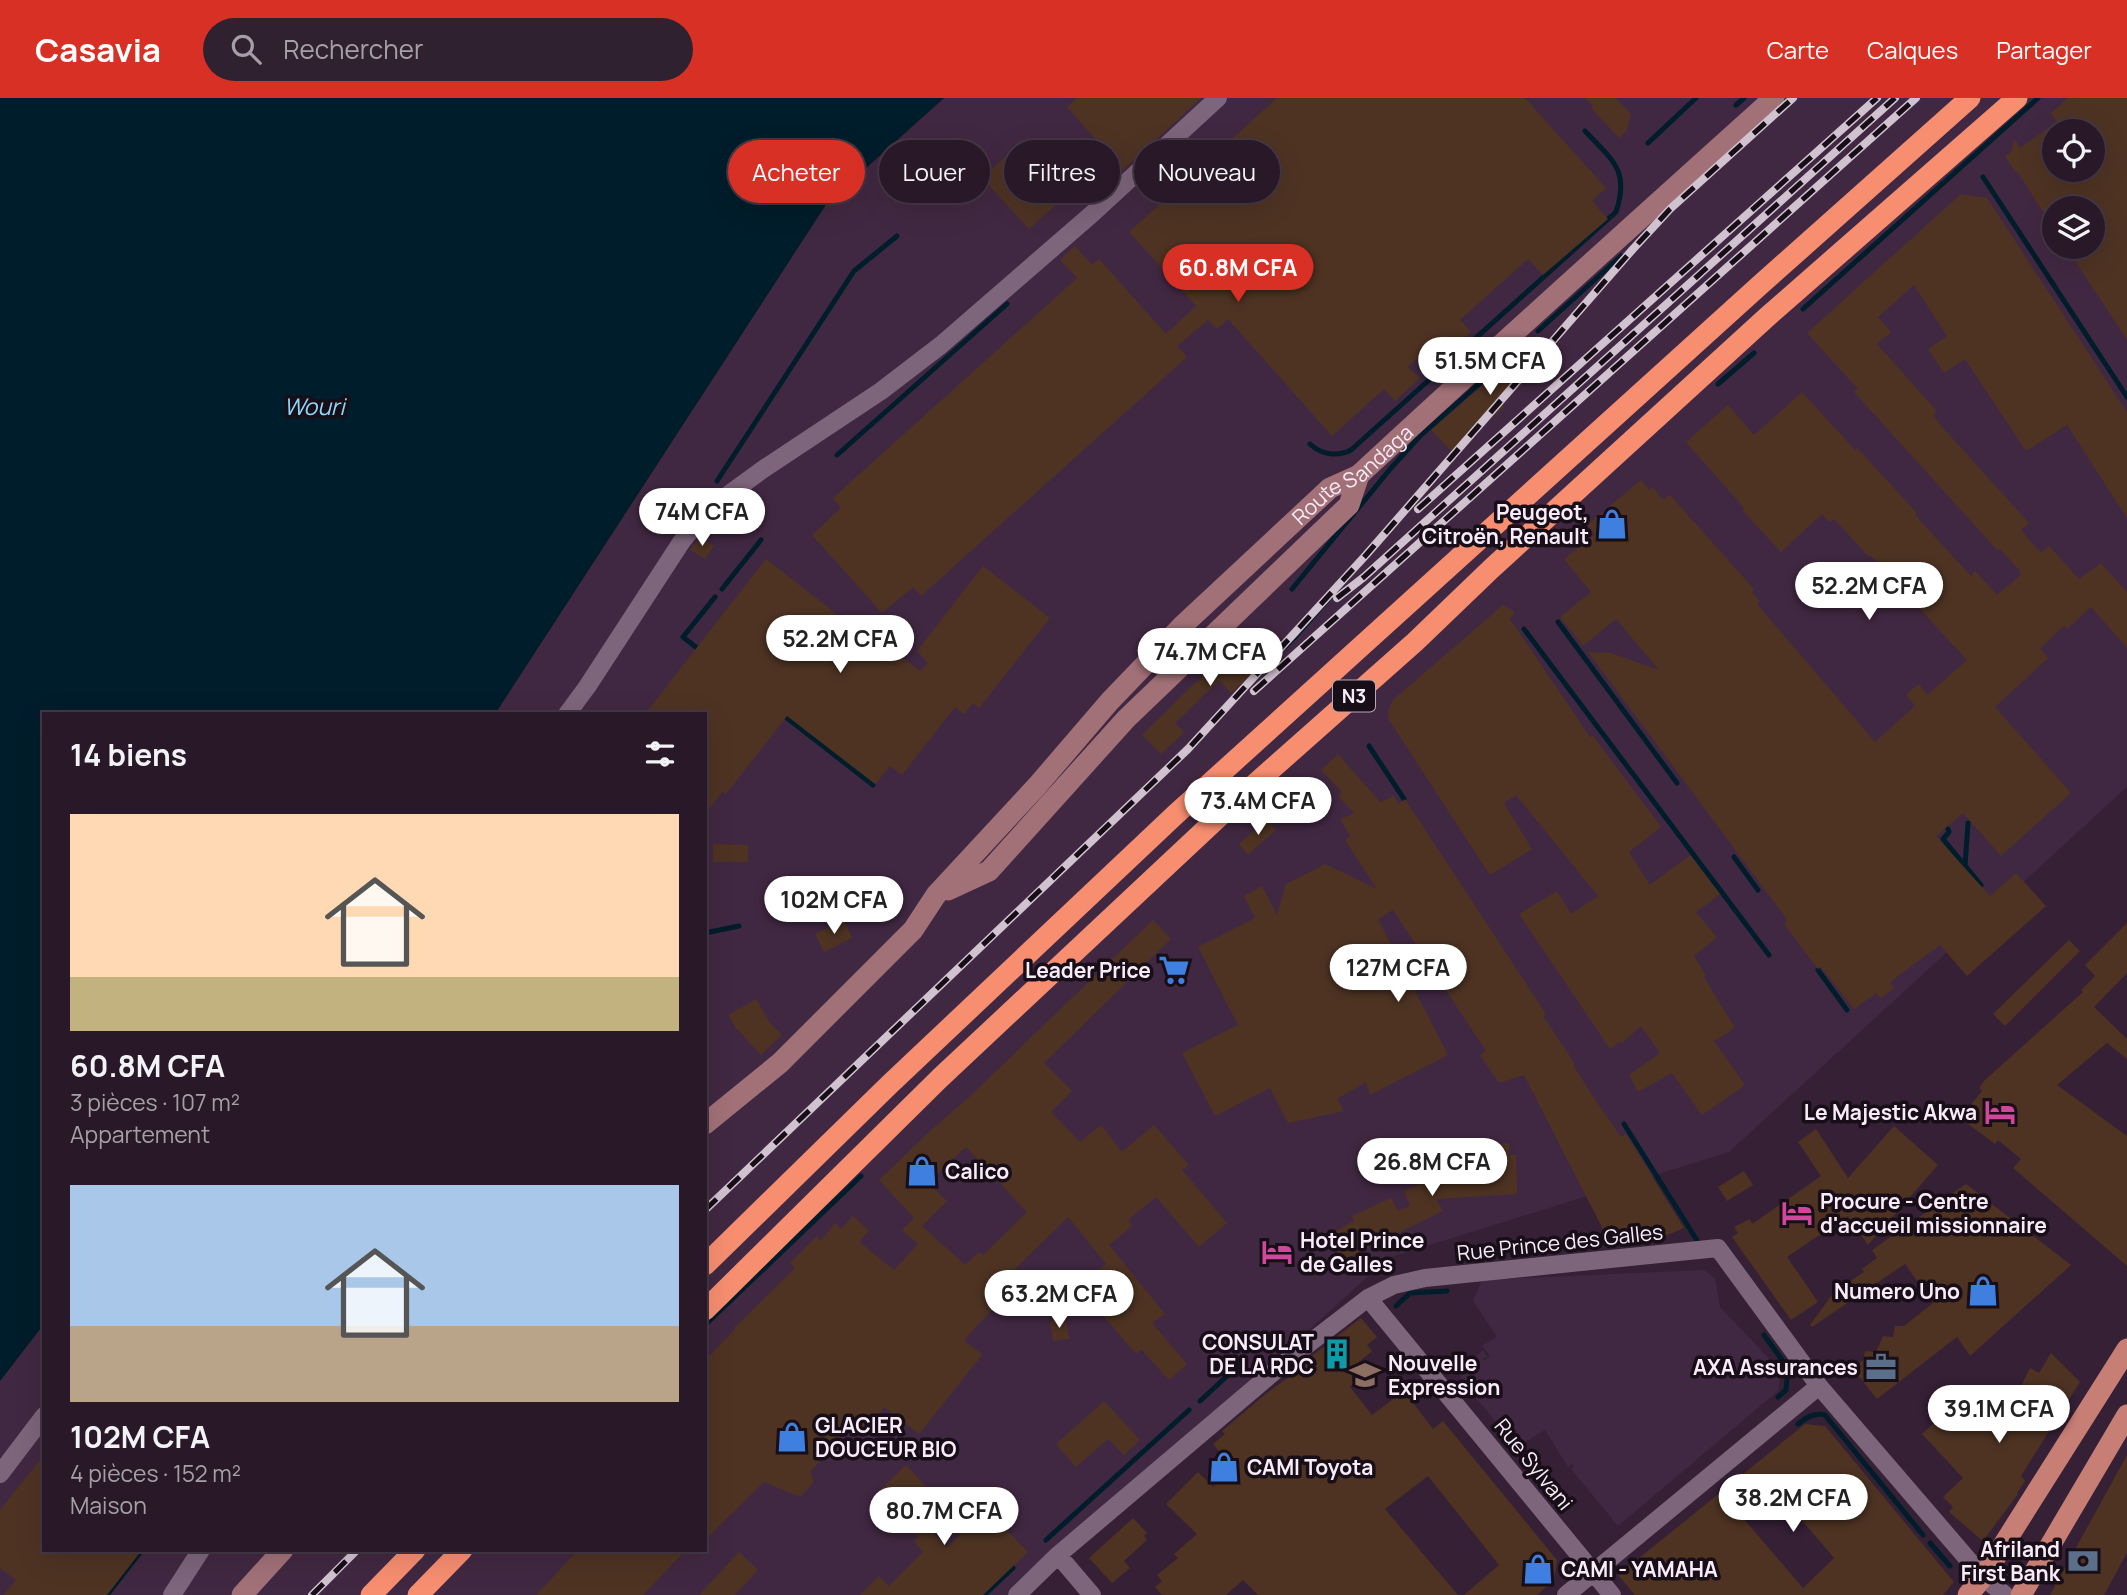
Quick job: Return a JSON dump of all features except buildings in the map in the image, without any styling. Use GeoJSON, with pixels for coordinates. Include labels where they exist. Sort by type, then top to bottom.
{"type":"FeatureCollection","features":[{"type":"Feature","properties":{"kind":"highway","name":"N3"},"geometry":{"type":"LineString","coordinates":[[707,1263],[890,1084],[1185,806],[1970,98]]}},
{"type":"Feature","properties":{"kind":"highway","name":"N3"},"geometry":{"type":"LineString","coordinates":[[707,1308],[940,1078],[1239,798],[1415,642],[1767,317],[2017,98]]}},
{"type":"Feature","properties":{"kind":"highway"},"geometry":{"type":"LineString","coordinates":[[371,1595],[413,1552]]}},
{"type":"Feature","properties":{"kind":"highway"},"geometry":{"type":"LineString","coordinates":[[418,1595],[460,1552]]}},
{"type":"Feature","properties":{"kind":"main road"},"geometry":{"type":"LineString","coordinates":[[1968,1595],[1983,1577],[2127,1349]]}},
{"type":"Feature","properties":{"kind":"main road"},"geometry":{"type":"LineString","coordinates":[[2021,1595],[2127,1415]]}},
{"type":"Feature","properties":{"kind":"street"},"geometry":{"type":"LineString","coordinates":[[568,712],[682,541],[710,508],[881,391],[941,345],[1093,213],[1219,98]]}},
{"type":"Feature","properties":{"kind":"street","name":"Route Sandaga"},"geometry":{"type":"LineString","coordinates":[[1045,793],[1110,701],[1182,626],[1330,488],[1359,475],[1513,332],[1774,98]]}},
{"type":"Feature","properties":{"kind":"street"},"geometry":{"type":"LineString","coordinates":[[709,1115],[780,1063],[913,930],[936,895],[981,864],[1045,793],[1349,505],[1359,475]]}},
{"type":"Feature","properties":{"kind":"street","name":"Rue Prince des Galles"},"geometry":{"type":"LineString","coordinates":[[1017,1595],[1058,1555],[1289,1359],[1368,1298],[1394,1284],[1425,1278],[1718,1248],[1819,1386]]}},
{"type":"Feature","properties":{"kind":"street","name":"Rue Sylvani"},"geometry":{"type":"LineString","coordinates":[[1368,1298],[1612,1595]]}},
{"type":"Feature","properties":{"kind":"street"},"geometry":{"type":"LineString","coordinates":[[1566,1595],[1819,1386],[1983,1577],[2005,1595]]}},
{"type":"Feature","properties":{"kind":"street"},"geometry":{"type":"LineString","coordinates":[[0,1474],[42,1419]]}},
{"type":"Feature","properties":{"kind":"street"},"geometry":{"type":"LineString","coordinates":[[172,1595],[200,1552]]}},
{"type":"Feature","properties":{"kind":"street"},"geometry":{"type":"LineString","coordinates":[[242,1595],[281,1552]]}},
{"type":"Feature","properties":{"kind":"street"},"geometry":{"type":"LineString","coordinates":[[1058,1555],[1092,1595]]}},
{"type":"Feature","properties":{"kind":"shaded area"},"geometry":{"type":"Polygon","coordinates":[[[944,98],[2127,98],[2127,787],[1729,1152],[1388,1258],[1018,1595],[0,1595],[0,1381],[42,1327],[42,1552],[707,1552],[707,712],[496,712],[827,203],[865,203],[865,169],[879,156],[879,203],[990,203],[990,140],[897,140],[944,98]]]}},
{"type":"Feature","properties":{"kind":"shaded area"},"geometry":{"type":"Polygon","coordinates":[[[1704,1270],[1715,1278],[1720,1307],[1781,1371],[1778,1391],[1618,1526],[1571,1469],[1574,1466],[1572,1464],[1568,1467],[1545,1430],[1517,1447],[1465,1385],[1457,1372],[1483,1350],[1487,1356],[1484,1361],[1490,1356],[1482,1346],[1497,1337],[1473,1301],[1482,1280],[1704,1270]]]}},
{"type":"Feature","properties":{"kind":"water","name":"Wouri"},"geometry":{"type":"Polygon","coordinates":[[[0,98],[944,98],[897,140],[879,140],[879,156],[865,169],[865,140],[728,140],[728,203],[827,203],[496,712],[42,712],[42,1327],[0,1381],[0,98]]]}},
{"type":"Feature","properties":{"kind":"waterway"},"geometry":{"type":"LineString","coordinates":[[1648,143],[1696,98]]}},
{"type":"Feature","properties":{"kind":"waterway"},"geometry":{"type":"LineString","coordinates":[[1736,105],[1744,98]]}},
{"type":"Feature","properties":{"kind":"waterway"},"geometry":{"type":"LineString","coordinates":[[1803,309],[2038,98]]}},
{"type":"Feature","properties":{"kind":"waterway"},"geometry":{"type":"LineString","coordinates":[[1310,444],[1330,454],[1351,450],[1616,212],[1621,186],[1616,167],[1585,131]]}},
{"type":"Feature","properties":{"kind":"waterway"},"geometry":{"type":"LineString","coordinates":[[1983,177],[2127,397]]}},
{"type":"Feature","properties":{"kind":"waterway"},"geometry":{"type":"LineString","coordinates":[[717,481],[854,271],[897,236]]}},
{"type":"Feature","properties":{"kind":"waterway"},"geometry":{"type":"LineString","coordinates":[[1538,331],[1621,256]]}},
{"type":"Feature","properties":{"kind":"waterway"},"geometry":{"type":"LineString","coordinates":[[837,455],[1007,304]]}},
{"type":"Feature","properties":{"kind":"waterway"},"geometry":{"type":"LineString","coordinates":[[1718,384],[1754,353]]}},
{"type":"Feature","properties":{"kind":"waterway"},"geometry":{"type":"LineString","coordinates":[[1292,589],[1420,436],[1488,376]]}},
{"type":"Feature","properties":{"kind":"waterway"},"geometry":{"type":"LineString","coordinates":[[1276,652],[1294,638],[1450,461]]}},
{"type":"Feature","properties":{"kind":"waterway"},"geometry":{"type":"LineString","coordinates":[[722,589],[761,540]]}},
{"type":"Feature","properties":{"kind":"waterway"},"geometry":{"type":"LineString","coordinates":[[702,652],[683,637],[715,597]]}},
{"type":"Feature","properties":{"kind":"waterway"},"geometry":{"type":"LineString","coordinates":[[1558,622],[1601,680]]}},
{"type":"Feature","properties":{"kind":"waterway"},"geometry":{"type":"LineString","coordinates":[[1524,629],[1769,955]]}},
{"type":"Feature","properties":{"kind":"waterway"},"geometry":{"type":"LineString","coordinates":[[1601,680],[1677,783]]}},
{"type":"Feature","properties":{"kind":"waterway"},"geometry":{"type":"LineString","coordinates":[[782,714],[873,785]]}},
{"type":"Feature","properties":{"kind":"waterway"},"geometry":{"type":"LineString","coordinates":[[1369,746],[1404,799]]}},
{"type":"Feature","properties":{"kind":"waterway"},"geometry":{"type":"LineString","coordinates":[[1965,866],[1968,823]]}},
{"type":"Feature","properties":{"kind":"waterway"},"geometry":{"type":"LineString","coordinates":[[1948,829],[1949,832],[1943,839],[1981,885]]}},
{"type":"Feature","properties":{"kind":"waterway"},"geometry":{"type":"LineString","coordinates":[[1734,857],[1758,890]]}},
{"type":"Feature","properties":{"kind":"waterway"},"geometry":{"type":"LineString","coordinates":[[707,933],[739,926]]}},
{"type":"Feature","properties":{"kind":"waterway"},"geometry":{"type":"LineString","coordinates":[[1818,970],[1847,1010]]}},
{"type":"Feature","properties":{"kind":"waterway"},"geometry":{"type":"LineString","coordinates":[[1624,1124],[1698,1242]]}},
{"type":"Feature","properties":{"kind":"waterway"},"geometry":{"type":"LineString","coordinates":[[707,1323],[861,1176]]}},
{"type":"Feature","properties":{"kind":"waterway"},"geometry":{"type":"LineString","coordinates":[[1396,1306],[1410,1293],[1447,1291]]}},
{"type":"Feature","properties":{"kind":"waterway"},"geometry":{"type":"LineString","coordinates":[[1764,1335],[1788,1368],[1786,1390],[1778,1397]]}},
{"type":"Feature","properties":{"kind":"waterway"},"geometry":{"type":"LineString","coordinates":[[1200,1401],[1240,1364]]}},
{"type":"Feature","properties":{"kind":"waterway"},"geometry":{"type":"LineString","coordinates":[[1046,1540],[1189,1410]]}},
{"type":"Feature","properties":{"kind":"waterway"},"geometry":{"type":"LineString","coordinates":[[1798,1424],[1814,1415],[1825,1415],[1923,1535]]}},
{"type":"Feature","properties":{"kind":"waterway"},"geometry":{"type":"LineString","coordinates":[[1930,1543],[1950,1566]]}},
{"type":"Feature","properties":{"kind":"waterway"},"geometry":{"type":"LineString","coordinates":[[107,1595],[140,1552]]}},
{"type":"Feature","properties":{"kind":"waterway"},"geometry":{"type":"LineString","coordinates":[[984,1595],[1013,1568]]}},
{"type":"Feature","properties":{"kind":"railway"},"geometry":{"type":"LineString","coordinates":[[707,1208],[1188,749],[1366,555],[1670,209],[1793,98]]}},
{"type":"Feature","properties":{"kind":"railway"},"geometry":{"type":"LineString","coordinates":[[1418,509],[1877,98]]}},
{"type":"Feature","properties":{"kind":"railway"},"geometry":{"type":"LineString","coordinates":[[1337,598],[1364,577],[1895,98]]}},
{"type":"Feature","properties":{"kind":"railway"},"geometry":{"type":"LineString","coordinates":[[1254,691],[1916,98]]}},
{"type":"Feature","properties":{"kind":"railway"},"geometry":{"type":"LineString","coordinates":[[312,1595],[355,1552]]}},
{"type":"Feature","properties":{"kind":"place","name":"Peugeot, Citroën, Renault"},"geometry":{"type":"Point","coordinates":[1612,524]}},
{"type":"Feature","properties":{"kind":"place","name":"Leader Price"},"geometry":{"type":"Point","coordinates":[1174,970]}},
{"type":"Feature","properties":{"kind":"place","name":"Le Majestic Akwa"},"geometry":{"type":"Point","coordinates":[2000,1112]}},
{"type":"Feature","properties":{"kind":"place","name":"Calico"},"geometry":{"type":"Point","coordinates":[922,1171]}},
{"type":"Feature","properties":{"kind":"place","name":"Procure - Centre d'accueil missionnaire"},"geometry":{"type":"Point","coordinates":[1797,1213]}},
{"type":"Feature","properties":{"kind":"place","name":"Hotel Prince de Galles"},"geometry":{"type":"Point","coordinates":[1277,1252]}},
{"type":"Feature","properties":{"kind":"place","name":"Numero Uno"},"geometry":{"type":"Point","coordinates":[1983,1291]}},
{"type":"Feature","properties":{"kind":"place","name":"CONSULAT DE LA RDC"},"geometry":{"type":"Point","coordinates":[1337,1354]}},
{"type":"Feature","properties":{"kind":"place","name":"AXA Assurances"},"geometry":{"type":"Point","coordinates":[1881,1367]}},
{"type":"Feature","properties":{"kind":"place","name":"Nouvelle Expression"},"geometry":{"type":"Point","coordinates":[1365,1375]}},
{"type":"Feature","properties":{"kind":"place","name":"GLACIER DOUCEUR BIO"},"geometry":{"type":"Point","coordinates":[792,1437]}},
{"type":"Feature","properties":{"kind":"place","name":"CAMI Toyota"},"geometry":{"type":"Point","coordinates":[1224,1467]}},
{"type":"Feature","properties":{"kind":"place","name":"Afriland First Bank"},"geometry":{"type":"Point","coordinates":[2083,1561]}},
{"type":"Feature","properties":{"kind":"place","name":"CAMI - YAMAHA"},"geometry":{"type":"Point","coordinates":[1538,1569]}}]}
